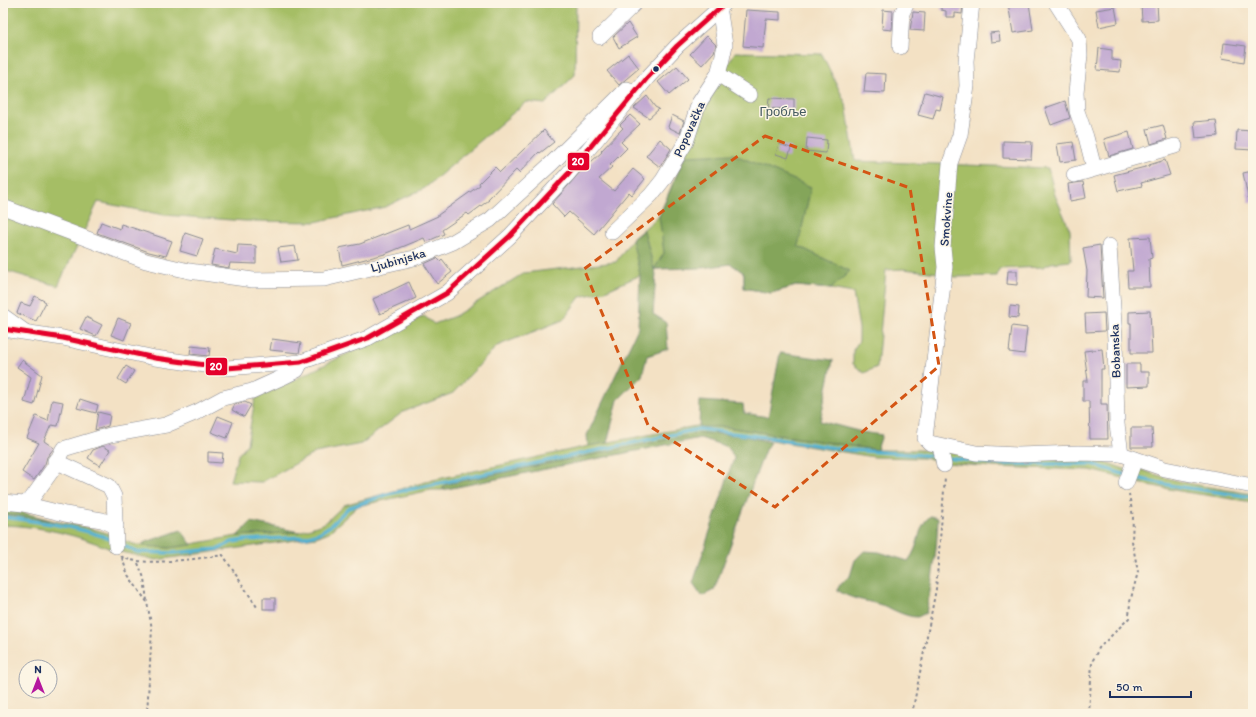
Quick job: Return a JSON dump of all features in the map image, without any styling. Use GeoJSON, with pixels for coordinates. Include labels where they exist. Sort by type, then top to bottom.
{"type":"FeatureCollection","features":[{"type":"Feature","properties":{"kind":"street"},"geometry":{"type":"LineString","coordinates":[[600,37],[635,3]]}},
{"type":"Feature","properties":{"kind":"street"},"geometry":{"type":"LineString","coordinates":[[900,47],[902,13],[907,3]]}},
{"type":"Feature","properties":{"kind":"street","name":"Smokvine"},"geometry":{"type":"LineString","coordinates":[[940,448],[930,443],[925,438],[945,267],[943,247],[950,163],[960,135],[967,86],[966,61],[972,3]]}},
{"type":"Feature","properties":{"kind":"street"},"geometry":{"type":"LineString","coordinates":[[1056,3],[1079,39],[1080,55],[1076,92],[1077,111],[1094,168]]}},
{"type":"Feature","properties":{"kind":"street"},"geometry":{"type":"LineString","coordinates":[[3,329],[63,338],[155,358],[227,368],[301,362],[368,338],[447,293],[510,236],[567,175],[648,77],[677,46],[722,5]]}},
{"type":"Feature","properties":{"kind":"street","name":"Popovačka"},"geometry":{"type":"LineString","coordinates":[[612,232],[651,195],[663,180],[686,142],[699,103],[718,74],[725,45],[722,5]]}},
{"type":"Feature","properties":{"kind":"street"},"geometry":{"type":"LineString","coordinates":[[718,74],[750,96]]}},
{"type":"Feature","properties":{"kind":"street","name":"Ljubinjska"},"geometry":{"type":"LineString","coordinates":[[3,207],[146,261],[189,271],[253,280],[324,279],[414,258],[453,242],[490,220],[552,164],[631,86],[642,77],[648,77]]}},
{"type":"Feature","properties":{"kind":"street"},"geometry":{"type":"LineString","coordinates":[[1074,175],[1094,168],[1175,146]]}},
{"type":"Feature","properties":{"kind":"street","name":"Bobanska"},"geometry":{"type":"LineString","coordinates":[[1109,246],[1115,339],[1117,424],[1128,457]]}},
{"type":"Feature","properties":{"kind":"street"},"geometry":{"type":"LineString","coordinates":[[3,316],[26,332]]}},
{"type":"Feature","properties":{"kind":"street"},"geometry":{"type":"LineString","coordinates":[[24,504],[32,498],[52,469],[63,449],[110,435],[166,425],[197,412],[223,398],[252,391],[298,370],[301,362]]}},
{"type":"Feature","properties":{"kind":"street"},"geometry":{"type":"LineString","coordinates":[[944,465],[940,448],[976,453],[1018,456],[1078,453],[1128,457],[1165,469],[1253,486]]}},
{"type":"Feature","properties":{"kind":"street"},"geometry":{"type":"LineString","coordinates":[[1126,483],[1128,457]]}},
{"type":"Feature","properties":{"kind":"street"},"geometry":{"type":"LineString","coordinates":[[56,461],[109,486],[114,496],[119,552]]}},
{"type":"Feature","properties":{"kind":"street"},"geometry":{"type":"LineString","coordinates":[[3,502],[24,504],[65,514],[102,520],[116,526]]}},
{"type":"Feature","properties":{"kind":"path"},"geometry":{"type":"LineString","coordinates":[[912,714],[936,589],[945,474],[944,465]]}},
{"type":"Feature","properties":{"kind":"path"},"geometry":{"type":"LineString","coordinates":[[1089,714],[1092,662],[1099,648],[1129,618],[1130,602],[1138,572],[1132,541],[1133,517],[1126,483]]}},
{"type":"Feature","properties":{"kind":"path"},"geometry":{"type":"LineString","coordinates":[[119,552],[138,562],[202,558],[224,555],[257,607]]}},
{"type":"Feature","properties":{"kind":"path"},"geometry":{"type":"LineString","coordinates":[[119,552],[128,575],[147,602]]}},
{"type":"Feature","properties":{"kind":"path"},"geometry":{"type":"LineString","coordinates":[[138,562],[144,578],[152,629],[147,714]]}},
{"type":"Feature","properties":{"kind":"highlighted area"},"geometry":{"type":"Polygon","coordinates":[[[765,136],[910,188],[939,366],[775,507],[648,425],[584,269],[765,136]]]}},
{"type":"Feature","properties":{"kind":"green space"},"geometry":{"type":"Polygon","coordinates":[[[3,3],[576,3],[575,75],[545,104],[526,102],[425,188],[385,207],[315,222],[245,221],[164,215],[98,202],[58,286],[3,270],[3,3]]]}},
{"type":"Feature","properties":{"kind":"green space","name":"Гробље"},"geometry":{"type":"Polygon","coordinates":[[[735,52],[822,54],[846,104],[855,161],[1048,168],[1055,195],[1070,230],[1071,261],[1051,263],[1043,267],[999,269],[997,276],[954,277],[948,274],[903,269],[886,270],[877,367],[864,373],[853,364],[853,350],[859,341],[859,328],[853,293],[831,289],[796,286],[771,293],[744,288],[744,273],[731,264],[654,269],[605,291],[580,297],[563,320],[497,346],[453,393],[403,412],[361,444],[315,453],[262,482],[230,481],[238,455],[247,444],[255,399],[424,316],[434,324],[455,316],[524,273],[616,262],[632,239],[659,216],[707,102],[735,52]]]}},
{"type":"Feature","properties":{"kind":"green space"},"geometry":{"type":"Polygon","coordinates":[[[733,154],[811,187],[798,246],[850,271],[831,289],[796,286],[771,293],[744,288],[744,273],[731,264],[702,268],[654,269],[664,253],[659,216],[685,156],[733,154]]]}},
{"type":"Feature","properties":{"kind":"green space"},"geometry":{"type":"Polygon","coordinates":[[[644,230],[656,274],[653,314],[666,322],[668,349],[647,356],[642,376],[618,400],[607,443],[588,446],[587,435],[638,328],[640,275],[632,239],[644,230]]]}},
{"type":"Feature","properties":{"kind":"green space"},"geometry":{"type":"Polygon","coordinates":[[[780,353],[833,360],[820,421],[862,432],[882,435],[877,450],[726,427],[699,427],[700,401],[743,404],[744,413],[768,417],[780,353]]]}},
{"type":"Feature","properties":{"kind":"green space"},"geometry":{"type":"Polygon","coordinates":[[[702,425],[726,427],[877,450],[932,450],[934,460],[923,458],[874,457],[740,435],[700,433],[446,484],[442,490],[431,490],[358,506],[329,532],[316,537],[156,560],[117,551],[119,539],[137,545],[169,548],[237,536],[299,532],[325,523],[344,505],[433,480],[588,446],[702,425]]]}},
{"type":"Feature","properties":{"kind":"green space"},"geometry":{"type":"Polygon","coordinates":[[[700,433],[740,435],[770,442],[765,450],[714,590],[702,596],[693,583],[734,458],[728,447],[700,438],[442,490],[446,484],[700,433]]]}},
{"type":"Feature","properties":{"kind":"green space"},"geometry":{"type":"Polygon","coordinates":[[[945,452],[1100,460],[1127,470],[1123,478],[1090,470],[993,467],[946,463],[945,452]]]}},
{"type":"Feature","properties":{"kind":"green space"},"geometry":{"type":"Polygon","coordinates":[[[1137,468],[1165,478],[1253,494],[1253,502],[1185,492],[1133,482],[1137,468]]]}},
{"type":"Feature","properties":{"kind":"green space"},"geometry":{"type":"Polygon","coordinates":[[[3,507],[54,521],[3,514],[3,507]]]}},
{"type":"Feature","properties":{"kind":"green space"},"geometry":{"type":"Polygon","coordinates":[[[3,514],[72,524],[113,535],[113,550],[59,532],[31,527],[3,525],[3,514]]]}},
{"type":"Feature","properties":{"kind":"green space"},"geometry":{"type":"Polygon","coordinates":[[[930,516],[938,518],[934,566],[926,613],[917,617],[912,617],[883,605],[852,597],[837,590],[841,583],[850,576],[855,560],[864,551],[879,552],[908,561],[915,549],[922,526],[930,516]]]}},
{"type":"Feature","properties":{"kind":"green space"},"geometry":{"type":"Polygon","coordinates":[[[251,522],[299,532],[237,536],[251,522]]]}},
{"type":"Feature","properties":{"kind":"green space"},"geometry":{"type":"Polygon","coordinates":[[[181,530],[192,545],[169,548],[142,546],[143,543],[181,530]]]}},
{"type":"Feature","properties":{"kind":"building"},"geometry":{"type":"Polygon","coordinates":[[[959,3],[963,4],[962,14],[955,13],[955,17],[946,17],[946,11],[941,10],[941,6],[959,6],[959,3]]]}},
{"type":"Feature","properties":{"kind":"building"},"geometry":{"type":"Polygon","coordinates":[[[1008,3],[1029,3],[1033,30],[1013,33],[1008,3]]]}},
{"type":"Feature","properties":{"kind":"building"},"geometry":{"type":"Polygon","coordinates":[[[1157,3],[1158,20],[1142,21],[1141,4],[1157,3]]]}},
{"type":"Feature","properties":{"kind":"building"},"geometry":{"type":"Polygon","coordinates":[[[1115,7],[1118,23],[1099,27],[1096,10],[1115,7]]]}},
{"type":"Feature","properties":{"kind":"building"},"geometry":{"type":"Polygon","coordinates":[[[746,10],[780,12],[780,20],[766,19],[763,48],[743,46],[746,10]]]}},
{"type":"Feature","properties":{"kind":"building"},"geometry":{"type":"Polygon","coordinates":[[[883,10],[893,11],[892,30],[882,29],[883,10]]]}},
{"type":"Feature","properties":{"kind":"building"},"geometry":{"type":"Polygon","coordinates":[[[913,12],[925,13],[924,31],[910,30],[913,12]]]}},
{"type":"Feature","properties":{"kind":"building"},"geometry":{"type":"Polygon","coordinates":[[[628,23],[637,37],[619,48],[613,37],[628,23]]]}},
{"type":"Feature","properties":{"kind":"building"},"geometry":{"type":"Polygon","coordinates":[[[999,32],[1000,41],[991,42],[990,33],[999,32]]]}},
{"type":"Feature","properties":{"kind":"building"},"geometry":{"type":"Polygon","coordinates":[[[707,36],[716,45],[714,52],[702,65],[690,54],[707,36]]]}},
{"type":"Feature","properties":{"kind":"building"},"geometry":{"type":"Polygon","coordinates":[[[1224,43],[1246,46],[1244,62],[1222,58],[1224,43]]]}},
{"type":"Feature","properties":{"kind":"building"},"geometry":{"type":"Polygon","coordinates":[[[1099,48],[1112,50],[1112,60],[1121,61],[1120,72],[1097,70],[1099,48]]]}},
{"type":"Feature","properties":{"kind":"building"},"geometry":{"type":"Polygon","coordinates":[[[628,54],[639,68],[619,85],[607,71],[628,54]]]}},
{"type":"Feature","properties":{"kind":"building"},"geometry":{"type":"Polygon","coordinates":[[[677,66],[688,79],[669,95],[658,82],[677,66]]]}},
{"type":"Feature","properties":{"kind":"building"},"geometry":{"type":"Polygon","coordinates":[[[866,73],[886,74],[885,93],[864,92],[866,73]]]}},
{"type":"Feature","properties":{"kind":"building"},"geometry":{"type":"Polygon","coordinates":[[[925,92],[943,97],[940,110],[936,109],[933,119],[918,115],[925,92]]]}},
{"type":"Feature","properties":{"kind":"building"},"geometry":{"type":"Polygon","coordinates":[[[647,96],[655,107],[659,109],[649,118],[634,108],[647,96]]]}},
{"type":"Feature","properties":{"kind":"building"},"geometry":{"type":"Polygon","coordinates":[[[769,98],[794,99],[794,110],[768,108],[769,98]]]}},
{"type":"Feature","properties":{"kind":"building"},"geometry":{"type":"Polygon","coordinates":[[[1065,101],[1070,118],[1051,125],[1045,108],[1065,101]]]}},
{"type":"Feature","properties":{"kind":"building"},"geometry":{"type":"Polygon","coordinates":[[[630,115],[640,124],[621,142],[627,148],[610,165],[612,167],[599,179],[614,191],[633,169],[645,179],[632,195],[629,192],[594,234],[569,212],[564,217],[552,204],[582,170],[602,152],[601,151],[623,128],[620,125],[630,115]]]}},
{"type":"Feature","properties":{"kind":"building"},"geometry":{"type":"Polygon","coordinates":[[[672,115],[684,121],[680,133],[668,127],[672,115]]]}},
{"type":"Feature","properties":{"kind":"building"},"geometry":{"type":"Polygon","coordinates":[[[1216,120],[1218,136],[1196,138],[1194,122],[1216,120]]]}},
{"type":"Feature","properties":{"kind":"building"},"geometry":{"type":"Polygon","coordinates":[[[1163,125],[1167,139],[1151,144],[1147,129],[1163,125]]]}},
{"type":"Feature","properties":{"kind":"building"},"geometry":{"type":"Polygon","coordinates":[[[544,130],[554,142],[540,153],[539,152],[519,173],[516,170],[488,199],[489,200],[469,215],[467,213],[442,230],[444,234],[426,242],[424,238],[385,254],[342,265],[339,248],[360,244],[408,225],[409,229],[438,216],[480,185],[479,183],[495,167],[500,172],[544,130]]]}},
{"type":"Feature","properties":{"kind":"building"},"geometry":{"type":"Polygon","coordinates":[[[1237,130],[1253,131],[1253,150],[1236,149],[1237,130]]]}},
{"type":"Feature","properties":{"kind":"building"},"geometry":{"type":"Polygon","coordinates":[[[1129,132],[1133,149],[1109,156],[1104,139],[1129,132]]]}},
{"type":"Feature","properties":{"kind":"building"},"geometry":{"type":"Polygon","coordinates":[[[807,138],[827,140],[826,153],[806,151],[807,138]]]}},
{"type":"Feature","properties":{"kind":"building"},"geometry":{"type":"Polygon","coordinates":[[[660,139],[671,149],[660,167],[646,156],[660,139]]]}},
{"type":"Feature","properties":{"kind":"building"},"geometry":{"type":"Polygon","coordinates":[[[1003,141],[1032,142],[1031,159],[1003,158],[1003,141]]]}},
{"type":"Feature","properties":{"kind":"building"},"geometry":{"type":"Polygon","coordinates":[[[1073,142],[1076,160],[1060,162],[1057,144],[1073,142]]]}},
{"type":"Feature","properties":{"kind":"building"},"geometry":{"type":"Polygon","coordinates":[[[779,144],[791,148],[788,158],[776,154],[779,144]]]}},
{"type":"Feature","properties":{"kind":"building"},"geometry":{"type":"Polygon","coordinates":[[[1165,160],[1170,175],[1141,183],[1142,186],[1118,191],[1114,175],[1149,166],[1165,160]]]}},
{"type":"Feature","properties":{"kind":"building"},"geometry":{"type":"Polygon","coordinates":[[[1253,171],[1253,202],[1249,202],[1243,173],[1253,171]]]}},
{"type":"Feature","properties":{"kind":"building"},"geometry":{"type":"Polygon","coordinates":[[[1083,182],[1086,198],[1070,201],[1068,184],[1083,182]]]}},
{"type":"Feature","properties":{"kind":"building"},"geometry":{"type":"Polygon","coordinates":[[[101,222],[120,229],[121,224],[172,241],[166,256],[149,252],[97,233],[101,222]]]}},
{"type":"Feature","properties":{"kind":"building"},"geometry":{"type":"Polygon","coordinates":[[[185,233],[203,239],[197,256],[180,251],[185,233]]]}},
{"type":"Feature","properties":{"kind":"building"},"geometry":{"type":"Polygon","coordinates":[[[1150,237],[1152,258],[1149,259],[1150,287],[1128,287],[1127,271],[1133,271],[1130,238],[1150,237]]]}},
{"type":"Feature","properties":{"kind":"building"},"geometry":{"type":"Polygon","coordinates":[[[238,245],[256,246],[256,264],[230,263],[229,268],[211,265],[215,249],[237,254],[238,245]]]}},
{"type":"Feature","properties":{"kind":"building"},"geometry":{"type":"Polygon","coordinates":[[[1100,245],[1103,298],[1086,297],[1087,271],[1083,248],[1100,245]]]}},
{"type":"Feature","properties":{"kind":"building"},"geometry":{"type":"Polygon","coordinates":[[[295,246],[298,260],[281,262],[278,248],[295,246]]]}},
{"type":"Feature","properties":{"kind":"building"},"geometry":{"type":"Polygon","coordinates":[[[437,258],[440,261],[442,259],[452,272],[437,284],[424,264],[437,258]]]}},
{"type":"Feature","properties":{"kind":"building"},"geometry":{"type":"Polygon","coordinates":[[[1008,271],[1017,271],[1017,285],[1007,284],[1008,271]]]}},
{"type":"Feature","properties":{"kind":"building"},"geometry":{"type":"Polygon","coordinates":[[[409,282],[416,298],[380,314],[373,299],[409,282]]]}},
{"type":"Feature","properties":{"kind":"building"},"geometry":{"type":"Polygon","coordinates":[[[35,296],[46,302],[36,321],[17,313],[21,303],[30,306],[35,296]]]}},
{"type":"Feature","properties":{"kind":"building"},"geometry":{"type":"Polygon","coordinates":[[[1010,306],[1019,307],[1018,318],[1009,317],[1010,306]]]}},
{"type":"Feature","properties":{"kind":"building"},"geometry":{"type":"Polygon","coordinates":[[[1150,311],[1152,353],[1131,353],[1131,323],[1129,323],[1129,312],[1150,311]]]}},
{"type":"Feature","properties":{"kind":"building"},"geometry":{"type":"Polygon","coordinates":[[[1104,313],[1105,331],[1086,332],[1085,314],[1104,313]]]}},
{"type":"Feature","properties":{"kind":"building"},"geometry":{"type":"Polygon","coordinates":[[[86,317],[102,325],[96,336],[80,329],[86,317]]]}},
{"type":"Feature","properties":{"kind":"building"},"geometry":{"type":"Polygon","coordinates":[[[118,318],[131,323],[124,340],[111,335],[118,318]]]}},
{"type":"Feature","properties":{"kind":"building"},"geometry":{"type":"Polygon","coordinates":[[[1012,326],[1027,328],[1024,354],[1009,352],[1012,326]]]}},
{"type":"Feature","properties":{"kind":"building"},"geometry":{"type":"Polygon","coordinates":[[[272,339],[301,343],[299,353],[270,350],[272,339]]]}},
{"type":"Feature","properties":{"kind":"building"},"geometry":{"type":"Polygon","coordinates":[[[191,346],[210,348],[209,356],[190,354],[191,346]]]}},
{"type":"Feature","properties":{"kind":"building"},"geometry":{"type":"Polygon","coordinates":[[[1102,349],[1104,369],[1101,369],[1101,404],[1107,404],[1108,439],[1090,439],[1089,401],[1083,401],[1083,381],[1088,381],[1084,351],[1102,349]]]}},
{"type":"Feature","properties":{"kind":"building"},"geometry":{"type":"Polygon","coordinates":[[[22,360],[42,375],[34,405],[24,402],[31,377],[17,367],[22,360]]]}},
{"type":"Feature","properties":{"kind":"building"},"geometry":{"type":"Polygon","coordinates":[[[1126,364],[1140,364],[1140,372],[1149,372],[1149,386],[1126,387],[1126,364]]]}},
{"type":"Feature","properties":{"kind":"building"},"geometry":{"type":"Polygon","coordinates":[[[126,366],[134,371],[126,384],[118,379],[126,366]]]}},
{"type":"Feature","properties":{"kind":"building"},"geometry":{"type":"Polygon","coordinates":[[[80,399],[98,405],[96,413],[77,408],[80,399]]]}},
{"type":"Feature","properties":{"kind":"building"},"geometry":{"type":"Polygon","coordinates":[[[52,400],[63,402],[58,426],[51,425],[44,441],[54,448],[34,480],[22,472],[39,443],[27,438],[36,416],[48,421],[52,400]]]}},
{"type":"Feature","properties":{"kind":"building"},"geometry":{"type":"Polygon","coordinates":[[[245,402],[251,405],[244,417],[232,410],[235,404],[245,402]]]}},
{"type":"Feature","properties":{"kind":"building"},"geometry":{"type":"Polygon","coordinates":[[[98,412],[110,415],[108,426],[95,430],[98,412]]]}},
{"type":"Feature","properties":{"kind":"building"},"geometry":{"type":"Polygon","coordinates":[[[218,416],[233,422],[227,438],[211,432],[218,416]]]}},
{"type":"Feature","properties":{"kind":"building"},"geometry":{"type":"Polygon","coordinates":[[[1131,428],[1152,428],[1153,447],[1131,447],[1131,428]]]}},
{"type":"Feature","properties":{"kind":"building"},"geometry":{"type":"Polygon","coordinates":[[[103,446],[110,450],[100,466],[88,458],[93,450],[103,446]]]}},
{"type":"Feature","properties":{"kind":"building"},"geometry":{"type":"Polygon","coordinates":[[[208,452],[223,453],[222,463],[208,462],[208,452]]]}},
{"type":"Feature","properties":{"kind":"building"},"geometry":{"type":"Polygon","coordinates":[[[263,598],[275,598],[275,609],[263,609],[263,598]]]}},
{"type":"Feature","properties":{"kind":"waterway"},"geometry":{"type":"LineString","coordinates":[[120,544],[137,552],[172,553],[219,549],[232,542],[245,540],[305,537],[319,533],[330,526],[348,508],[388,494],[699,429],[765,437],[849,450],[938,456]]}},
{"type":"Feature","properties":{"kind":"waterway"},"geometry":{"type":"LineString","coordinates":[[946,458],[1001,464],[1092,464],[1126,475]]}},
{"type":"Feature","properties":{"kind":"waterway"},"geometry":{"type":"LineString","coordinates":[[1132,477],[1174,486],[1253,497]]}},
{"type":"Feature","properties":{"kind":"waterway"},"geometry":{"type":"LineString","coordinates":[[3,517],[72,528],[113,540]]}},
{"type":"Feature","properties":{"kind":"transit line","name":"20"},"geometry":{"type":"LineString","coordinates":[[3,329],[63,338],[155,358],[227,368],[301,362],[368,338],[447,293],[510,236],[567,175],[648,77],[677,46],[725,3]]}}]}
